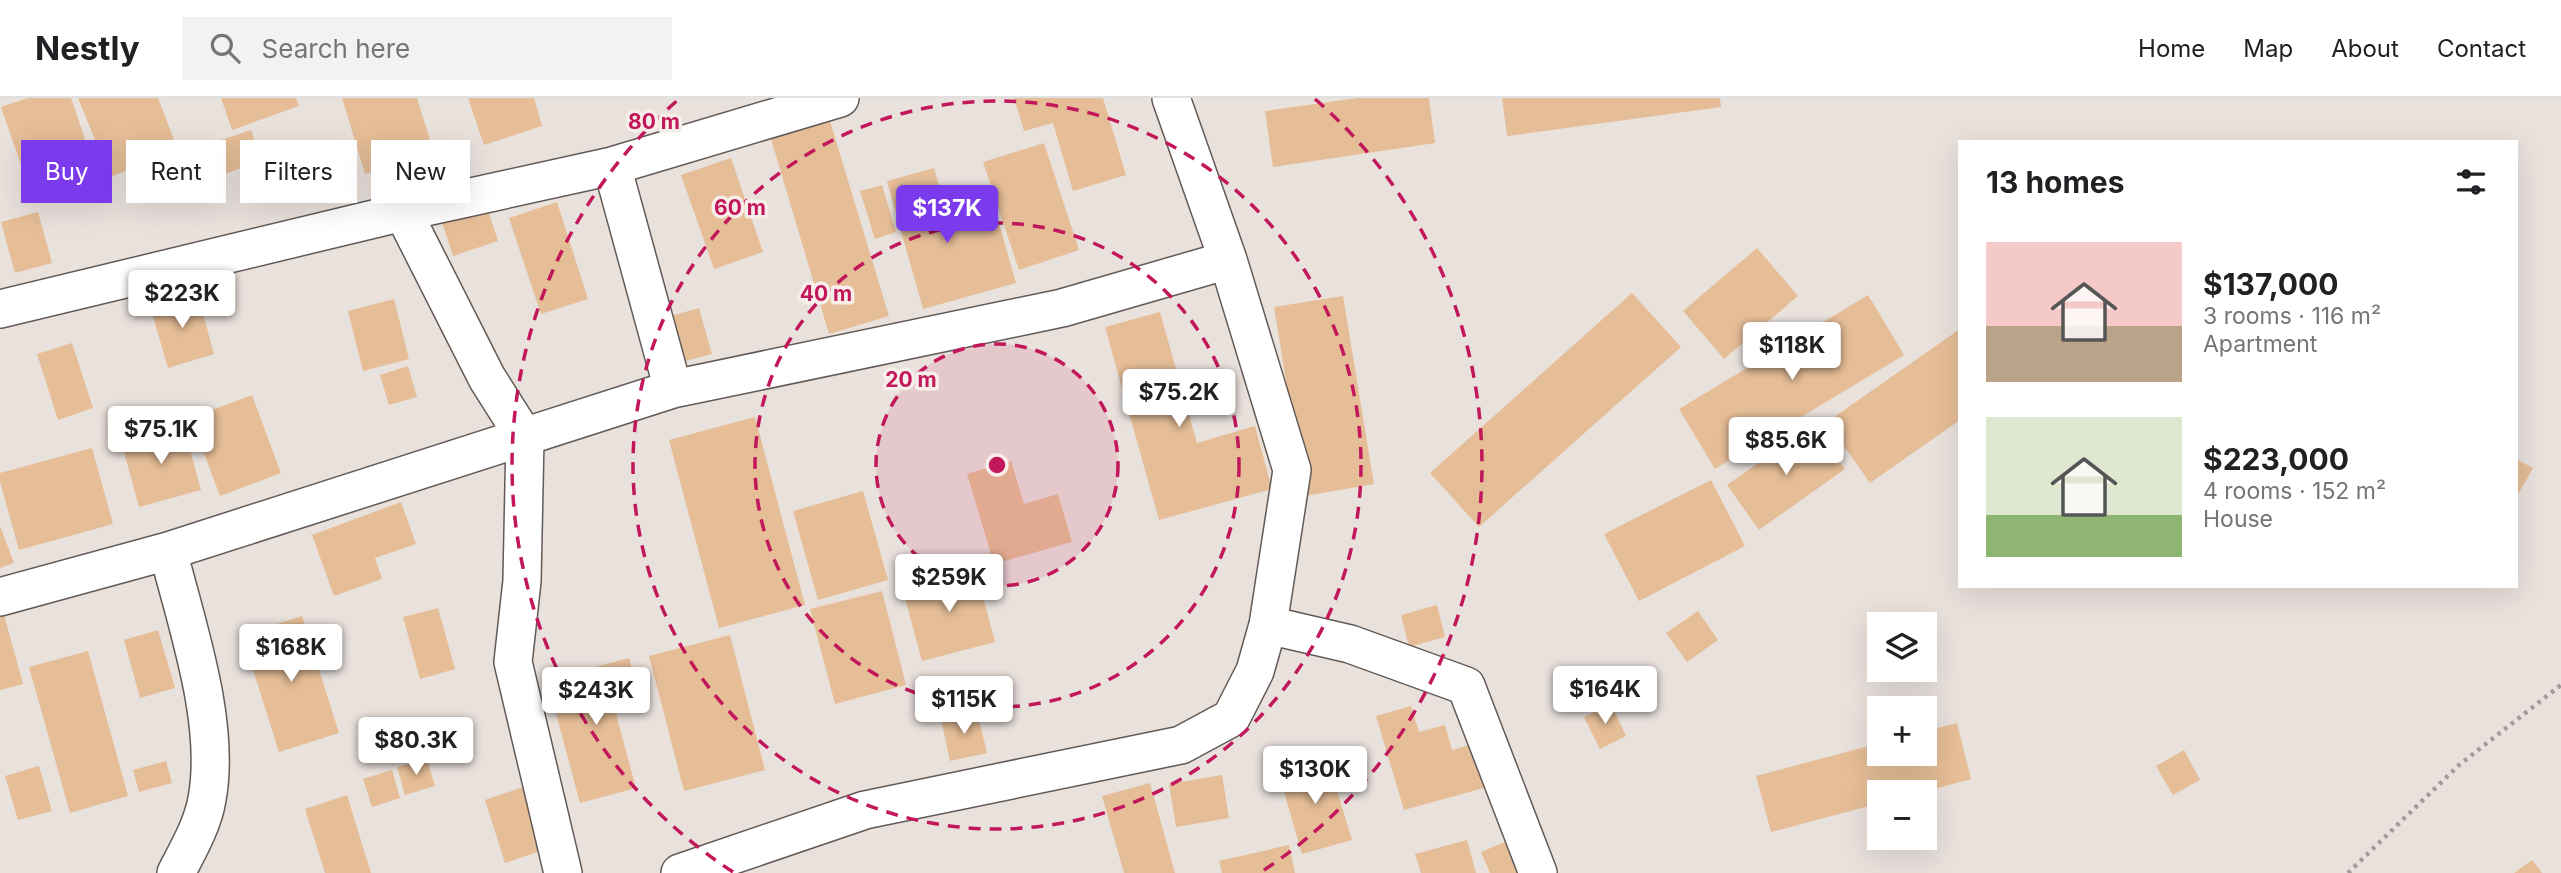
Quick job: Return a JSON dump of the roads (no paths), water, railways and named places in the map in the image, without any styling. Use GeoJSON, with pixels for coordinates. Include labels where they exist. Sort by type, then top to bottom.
{"type":"FeatureCollection","features":[{"type":"Feature","properties":{"kind":"street"},"geometry":{"type":"LineString","coordinates":[[0,309],[403,212],[612,166],[840,98]]}},
{"type":"Feature","properties":{"kind":"street"},"geometry":{"type":"LineString","coordinates":[[680,873],[865,810],[1181,745],[1231,718],[1255,671],[1268,625],[1292,470],[1228,260],[1171,98]]}},
{"type":"Feature","properties":{"kind":"street"},"geometry":{"type":"LineString","coordinates":[[612,166],[673,389]]}},
{"type":"Feature","properties":{"kind":"street"},"geometry":{"type":"LineString","coordinates":[[403,212],[487,378],[524,439],[522,581],[513,662],[563,873]]}},
{"type":"Feature","properties":{"kind":"street"},"geometry":{"type":"LineString","coordinates":[[0,597],[167,551],[524,439],[673,389],[1062,309],[1228,260]]}},
{"type":"Feature","properties":{"kind":"street"},"geometry":{"type":"LineString","coordinates":[[167,551],[205,706],[211,753],[207,800],[176,873]]}},
{"type":"Feature","properties":{"kind":"street"},"geometry":{"type":"LineString","coordinates":[[1268,625],[1350,645],[1466,685],[1538,873]]}}]}
